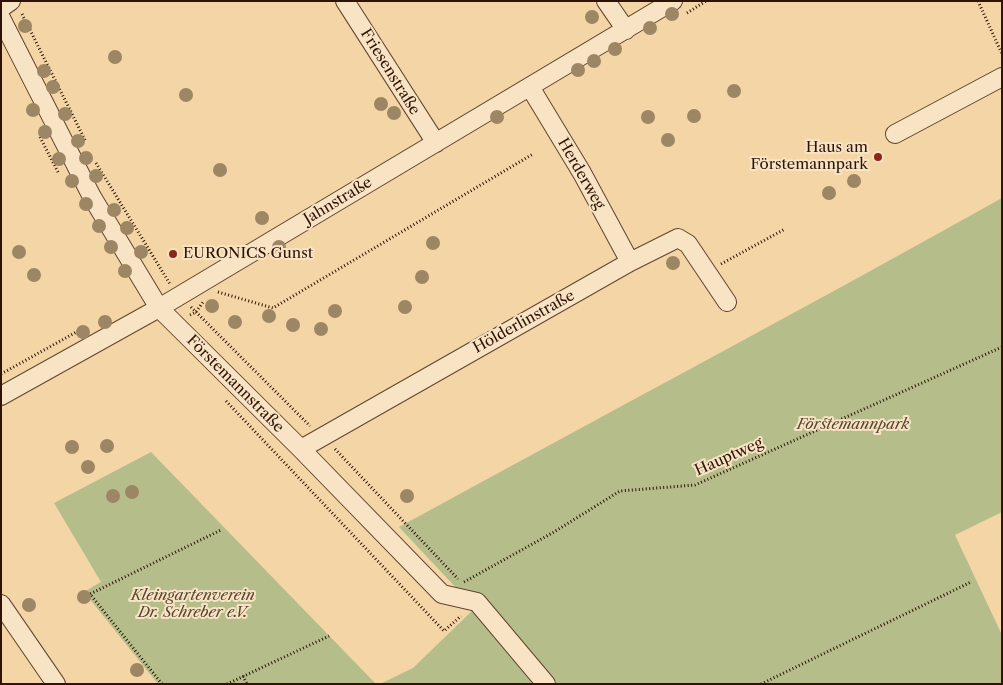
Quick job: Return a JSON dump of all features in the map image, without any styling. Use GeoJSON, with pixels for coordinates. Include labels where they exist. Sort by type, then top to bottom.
{"type":"FeatureCollection","features":[{"type":"Feature","properties":{"kind":"street"},"geometry":{"type":"LineString","coordinates":[[606,1],[626,30]]}},
{"type":"Feature","properties":{"kind":"street","name":"Jahnstraße"},"geometry":{"type":"LineString","coordinates":[[1,396],[159,308],[673,1]]}},
{"type":"Feature","properties":{"kind":"street","name":"Friesenstraße"},"geometry":{"type":"LineString","coordinates":[[350,3],[436,144]]}},
{"type":"Feature","properties":{"kind":"street"},"geometry":{"type":"LineString","coordinates":[[1,8],[15,6]]}},
{"type":"Feature","properties":{"kind":"street","name":"Förstemannstraße"},"geometry":{"type":"LineString","coordinates":[[1,18],[92,197],[159,308],[301,449],[442,594]]}},
{"type":"Feature","properties":{"kind":"street"},"geometry":{"type":"LineString","coordinates":[[895,134],[1002,77]]}},
{"type":"Feature","properties":{"kind":"street","name":"Herderweg"},"geometry":{"type":"LineString","coordinates":[[530,87],[582,173],[630,262]]}},
{"type":"Feature","properties":{"kind":"street","name":"Hölderlinstraße"},"geometry":{"type":"LineString","coordinates":[[301,449],[630,262],[678,238],[688,244],[726,302]]}},
{"type":"Feature","properties":{"kind":"street"},"geometry":{"type":"LineString","coordinates":[[442,594],[477,602],[546,684]]}},
{"type":"Feature","properties":{"kind":"street"},"geometry":{"type":"LineString","coordinates":[[1,604],[56,684]]}},
{"type":"Feature","properties":{"kind":"path"},"geometry":{"type":"LineString","coordinates":[[978,1],[1002,54]]}},
{"type":"Feature","properties":{"kind":"path"},"geometry":{"type":"LineString","coordinates":[[15,6],[88,147]]}},
{"type":"Feature","properties":{"kind":"path"},"geometry":{"type":"LineString","coordinates":[[212,290],[273,308],[533,154]]}},
{"type":"Feature","properties":{"kind":"path"},"geometry":{"type":"LineString","coordinates":[[93,156],[168,282]]}},
{"type":"Feature","properties":{"kind":"path"},"geometry":{"type":"LineString","coordinates":[[707,271],[785,229]]}},
{"type":"Feature","properties":{"kind":"path","name":"Hauptweg"},"geometry":{"type":"LineString","coordinates":[[442,594],[554,532],[620,491],[696,485],[1002,348]]}},
{"type":"Feature","properties":{"kind":"path"},"geometry":{"type":"LineString","coordinates":[[220,395],[444,630],[477,602]]}},
{"type":"Feature","properties":{"kind":"path"},"geometry":{"type":"LineString","coordinates":[[162,684],[90,594],[221,530]]}},
{"type":"Feature","properties":{"kind":"path"},"geometry":{"type":"LineString","coordinates":[[761,684],[971,582]]}},
{"type":"Feature","properties":{"kind":"path"},"geometry":{"type":"LineString","coordinates":[[227,684],[329,636]]}},
{"type":"Feature","properties":{"kind":"path"},"geometry":{"type":"LineString","coordinates":[[243,676],[247,684]]}},
{"type":"Feature","properties":{"kind":"green space","name":"Förstemannpark"},"geometry":{"type":"Polygon","coordinates":[[[1002,198],[1002,512],[955,535],[1002,635],[1002,684],[380,684],[413,668],[475,608],[399,527],[1002,198]]]}},
{"type":"Feature","properties":{"kind":"green space","name":"Kleingartenverein Dr. Schreber e.V."},"geometry":{"type":"Polygon","coordinates":[[[151,452],[376,684],[158,684],[84,592],[101,582],[54,503],[151,452]]]}},
{"type":"Feature","properties":{"kind":"place","name":"Haus am Förstemannpark"},"geometry":{"type":"Point","coordinates":[878,157]}},
{"type":"Feature","properties":{"kind":"place","name":"EURONICS Gunst"},"geometry":{"type":"Point","coordinates":[173,254]}}]}
